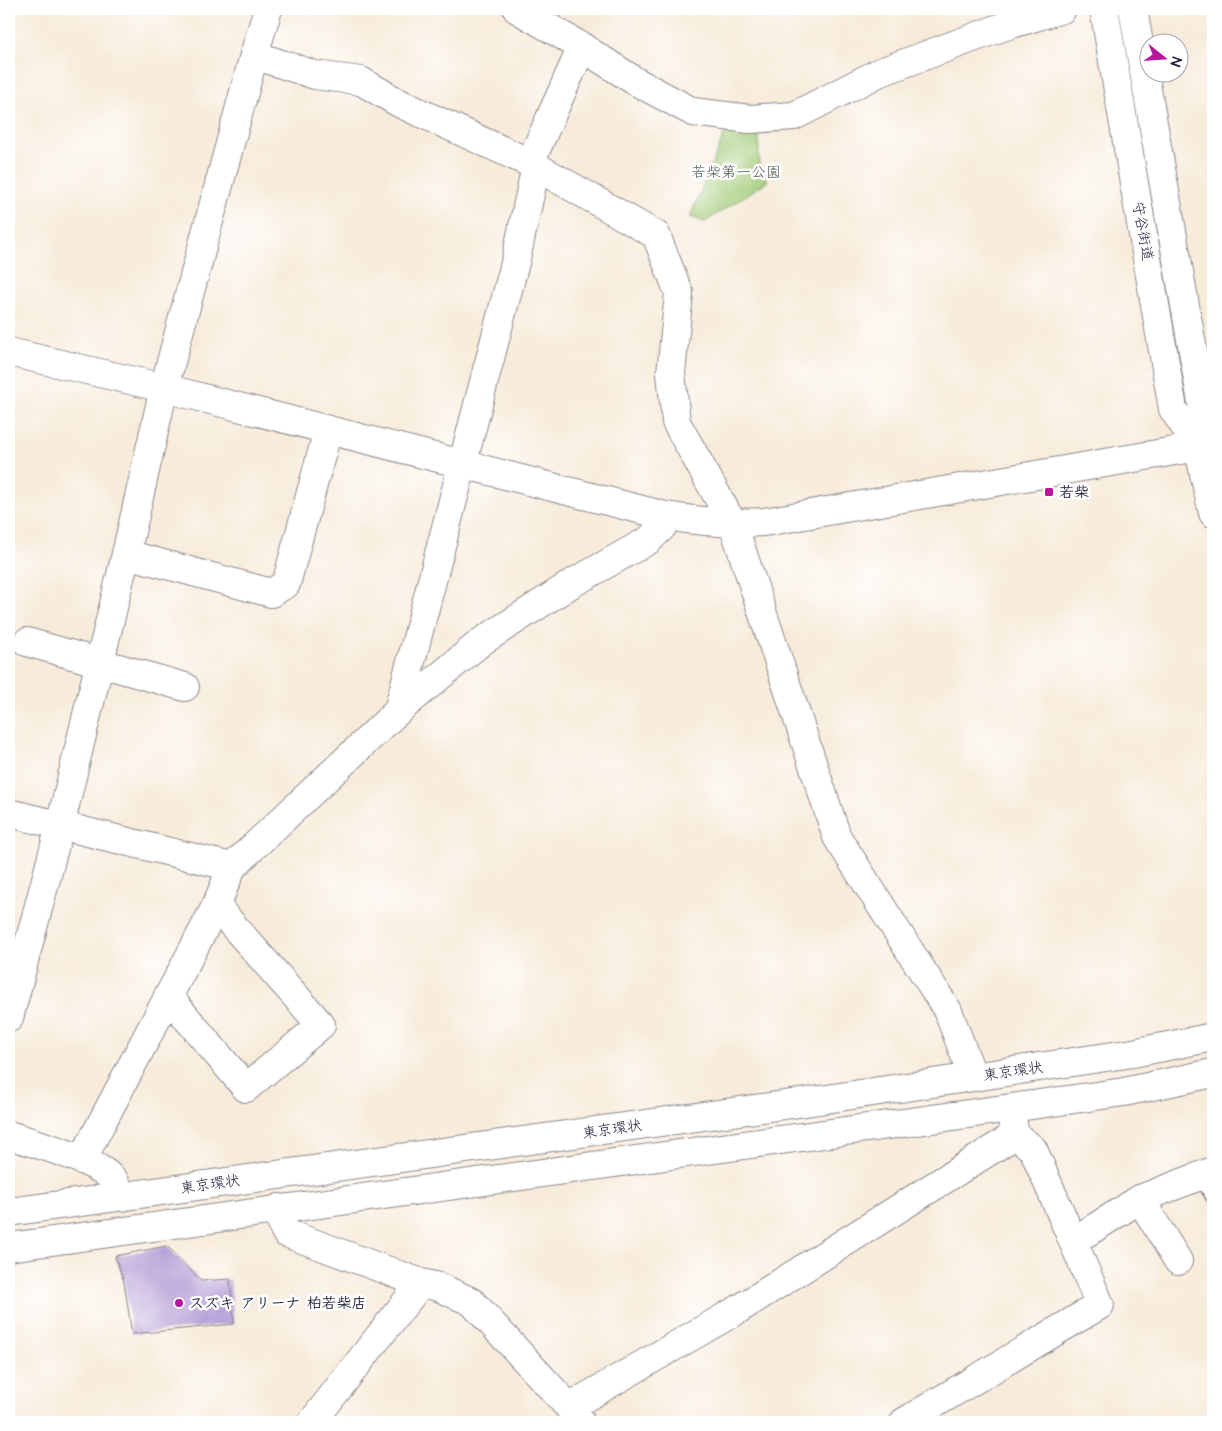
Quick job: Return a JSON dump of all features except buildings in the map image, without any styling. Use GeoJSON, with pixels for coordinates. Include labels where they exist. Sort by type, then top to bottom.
{"type":"FeatureCollection","features":[{"type":"Feature","properties":{"kind":"main road"},"geometry":{"type":"LineString","coordinates":[[9,1018],[60,826],[164,388],[254,54],[268,9]]}},
{"type":"Feature","properties":{"kind":"main road"},"geometry":{"type":"LineString","coordinates":[[517,9],[636,81],[693,112],[750,119],[794,116],[878,73],[1005,26],[1062,9]]}},
{"type":"Feature","properties":{"kind":"main road","name":"守谷街道"},"geometry":{"type":"LineString","coordinates":[[1104,9],[1174,409],[1206,444]]}},
{"type":"Feature","properties":{"kind":"main road","name":"守谷街道"},"geometry":{"type":"LineString","coordinates":[[1133,9],[1203,408],[1213,513]]}},
{"type":"Feature","properties":{"kind":"main road"},"geometry":{"type":"LineString","coordinates":[[398,711],[516,259],[533,164],[582,47]]}},
{"type":"Feature","properties":{"kind":"main road"},"geometry":{"type":"LineString","coordinates":[[254,54],[315,75],[361,81],[400,103],[533,164],[656,235],[680,293],[671,373],[676,422],[733,524],[837,837],[948,1011],[973,1077]]}},
{"type":"Feature","properties":{"kind":"main road"},"geometry":{"type":"LineString","coordinates":[[9,352],[164,388],[666,516],[700,522],[733,524],[764,522],[1206,444]]}},
{"type":"Feature","properties":{"kind":"main road"},"geometry":{"type":"LineString","coordinates":[[126,554],[271,593],[286,584],[328,430]]}},
{"type":"Feature","properties":{"kind":"main road"},"geometry":{"type":"LineString","coordinates":[[82,1160],[216,906],[232,867],[398,711],[481,642],[572,584],[649,540],[662,526],[666,516]]}},
{"type":"Feature","properties":{"kind":"main road"},"geometry":{"type":"LineString","coordinates":[[27,642],[186,687]]}},
{"type":"Feature","properties":{"kind":"main road"},"geometry":{"type":"LineString","coordinates":[[9,813],[232,867]]}},
{"type":"Feature","properties":{"kind":"main road"},"geometry":{"type":"LineString","coordinates":[[168,996],[246,1088],[321,1025],[216,906]]}},
{"type":"Feature","properties":{"kind":"main road","name":"東京環状"},"geometry":{"type":"LineString","coordinates":[[9,1212],[973,1077],[1133,1053],[1213,1037]]}},
{"type":"Feature","properties":{"kind":"main road"},"geometry":{"type":"LineString","coordinates":[[9,1247],[280,1208],[1013,1122],[1124,1092],[1213,1074]]}},
{"type":"Feature","properties":{"kind":"main road"},"geometry":{"type":"LineString","coordinates":[[904,1422],[1100,1305],[1033,1149],[1013,1122]]}},
{"type":"Feature","properties":{"kind":"main road"},"geometry":{"type":"LineString","coordinates":[[280,1208],[282,1225],[286,1233],[421,1283],[439,1287],[472,1302],[575,1415],[739,1310],[1013,1122]]}},
{"type":"Feature","properties":{"kind":"main road"},"geometry":{"type":"LineString","coordinates":[[9,1135],[82,1160],[104,1171],[115,1182],[122,1197]]}},
{"type":"Feature","properties":{"kind":"main road"},"geometry":{"type":"LineString","coordinates":[[1072,1239],[1088,1232],[1140,1199],[1209,1181]]}},
{"type":"Feature","properties":{"kind":"main road"},"geometry":{"type":"LineString","coordinates":[[1140,1199],[1178,1261]]}},
{"type":"Feature","properties":{"kind":"main road"},"geometry":{"type":"LineString","coordinates":[[312,1422],[421,1283]]}},
{"type":"Feature","properties":{"kind":"green space","name":"若柴第一公園"},"geometry":{"type":"Polygon","coordinates":[[[727,128],[759,132],[759,166],[768,181],[705,222],[690,217],[727,128]]]}},
{"type":"Feature","properties":{"kind":"place","name":"若柴"},"geometry":{"type":"Point","coordinates":[1049,492]}},
{"type":"Feature","properties":{"kind":"place","name":"スズキ アリーナ 柏若柴店"},"geometry":{"type":"Point","coordinates":[179,1303]}}]}
